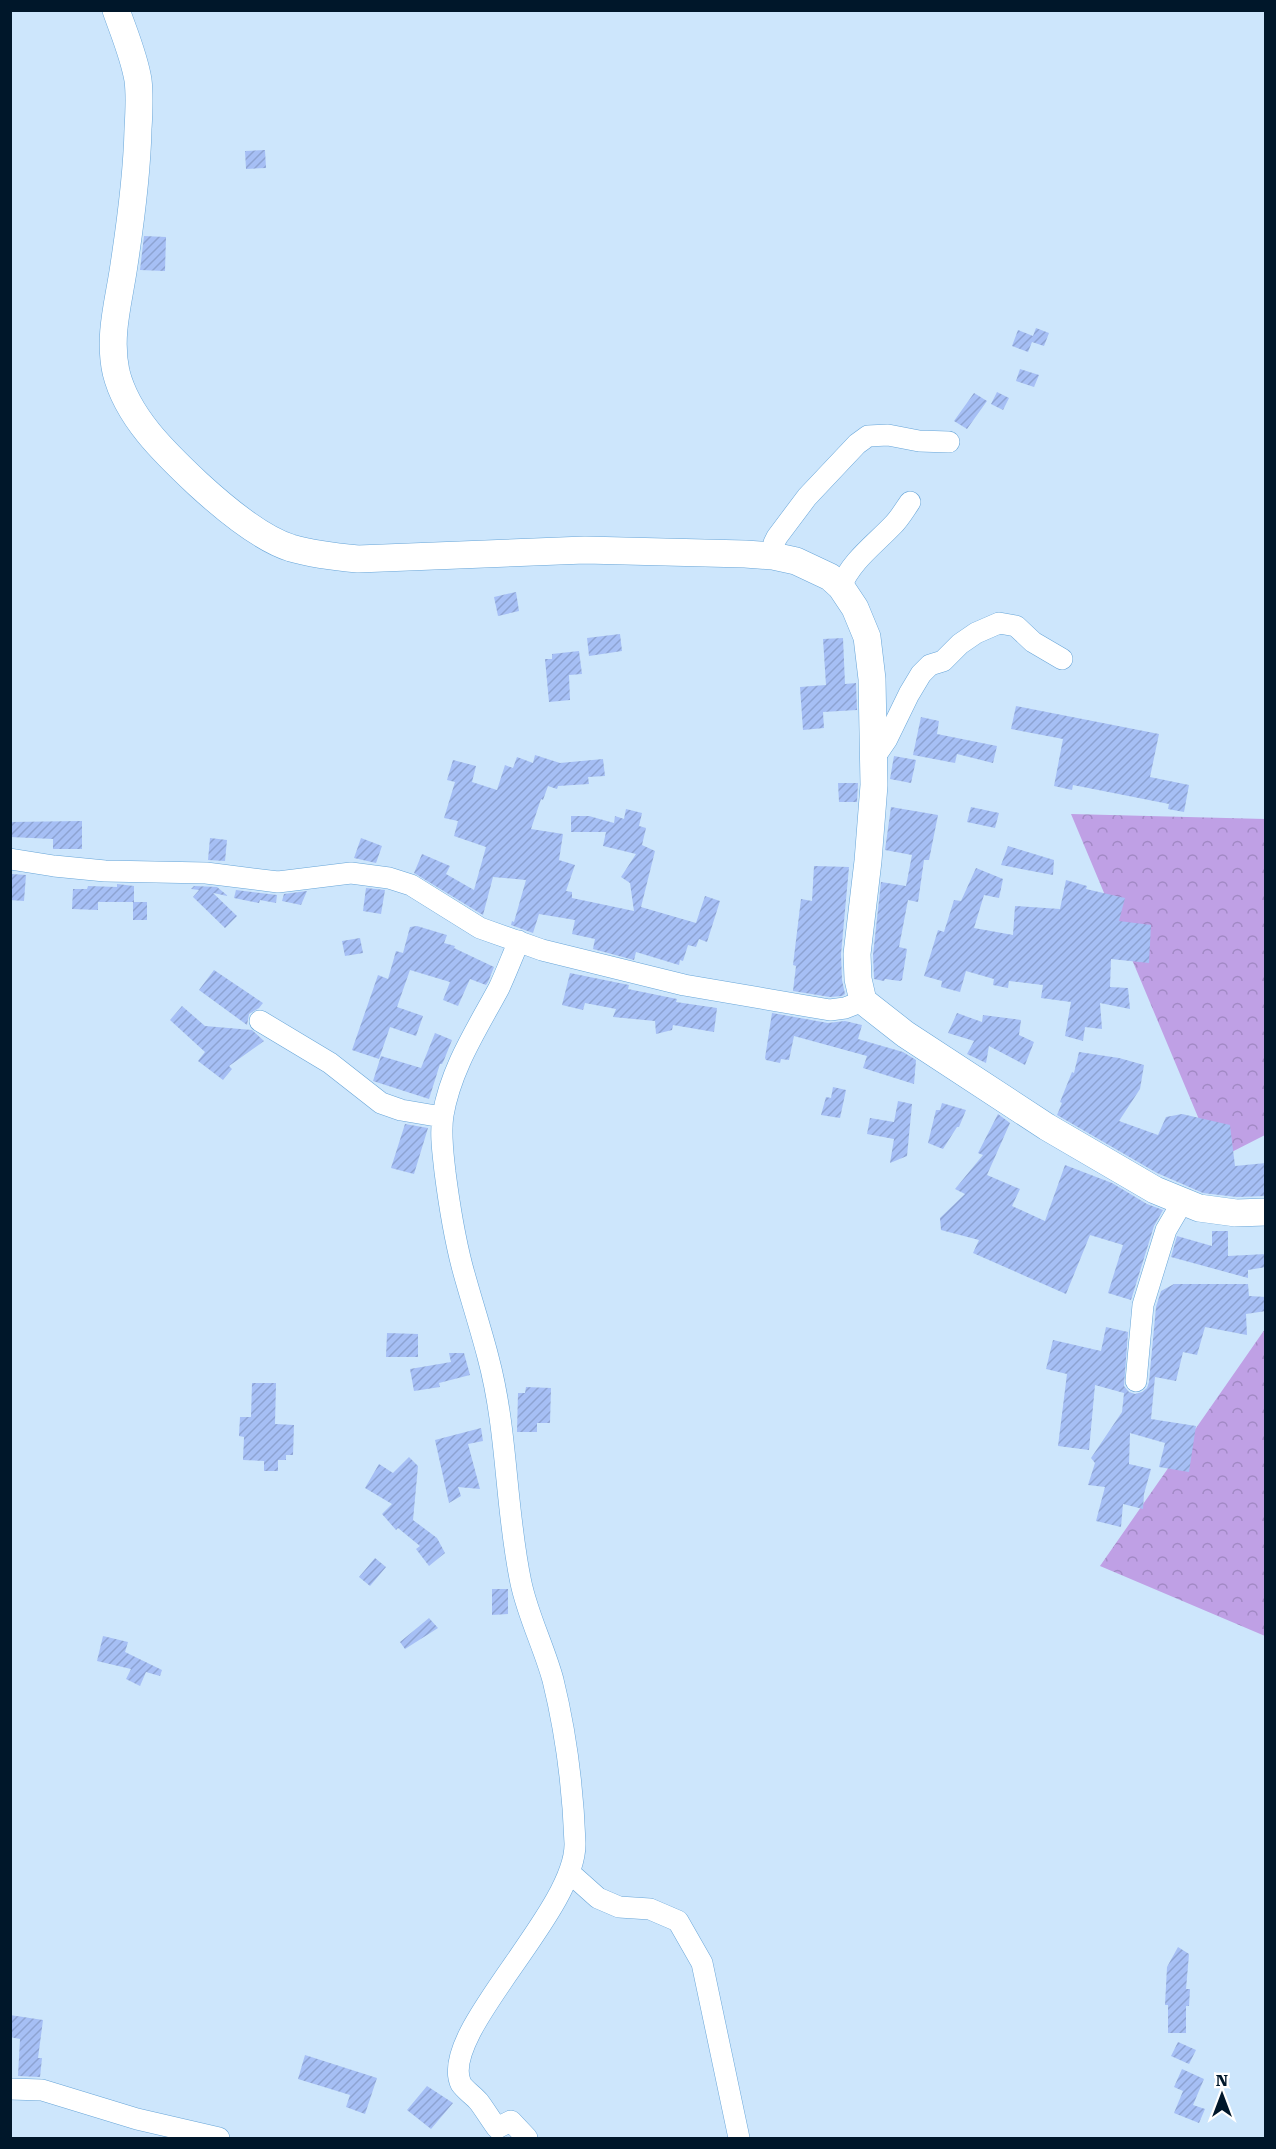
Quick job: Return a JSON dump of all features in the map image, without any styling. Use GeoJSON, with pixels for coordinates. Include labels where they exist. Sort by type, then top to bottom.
{"type":"FeatureCollection","features":[{"type":"Feature","properties":{"kind":"main road"},"geometry":{"type":"LineString","coordinates":[[116,10],[133,59],[139,96],[136,178],[113,325],[112,344],[116,374],[127,402],[149,435],[179,467],[211,496],[267,536],[290,547],[358,560],[585,550],[773,556],[796,561],[830,577],[842,587],[855,608],[867,637],[874,708],[874,785],[857,954],[858,979],[863,1001],[905,1034],[1047,1127],[1155,1190],[1199,1208],[1236,1213],[1266,1212]]}},
{"type":"Feature","properties":{"kind":"street"},"geometry":{"type":"LineString","coordinates":[[773,556],[777,537],[807,497],[857,444],[868,436],[888,435],[919,441],[949,442]]}},
{"type":"Feature","properties":{"kind":"street"},"geometry":{"type":"LineString","coordinates":[[842,587],[844,578],[876,541],[895,524],[910,502]]}},
{"type":"Feature","properties":{"kind":"street"},"geometry":{"type":"LineString","coordinates":[[874,758],[887,739],[921,674],[930,665],[943,661],[960,644],[976,633],[999,624],[1016,626],[1033,642],[1062,659]]}},
{"type":"Feature","properties":{"kind":"street"},"geometry":{"type":"LineString","coordinates":[[10,859],[105,871],[206,873],[278,882],[351,873],[388,878],[411,885],[480,928],[542,950],[684,985],[830,1010],[845,1008],[863,1001]]}},
{"type":"Feature","properties":{"kind":"street"},"geometry":{"type":"LineString","coordinates":[[519,941],[499,987],[469,1040],[451,1083],[442,1117],[441,1142],[461,1262],[489,1358],[505,1443],[521,1585],[552,1679],[568,1756],[575,1847],[567,1882],[536,1933],[483,2009],[464,2045],[459,2061],[461,2083],[478,2101],[490,2133],[511,2121],[527,2139]]}},
{"type":"Feature","properties":{"kind":"street"},"geometry":{"type":"LineString","coordinates":[[260,1022],[330,1064],[381,1103],[401,1110],[442,1117]]}},
{"type":"Feature","properties":{"kind":"street"},"geometry":{"type":"LineString","coordinates":[[1136,1381],[1143,1305],[1148,1283],[1166,1230],[1183,1201]]}},
{"type":"Feature","properties":{"kind":"street"},"geometry":{"type":"LineString","coordinates":[[570,1873],[598,1898],[619,1907],[650,1909],[678,1922],[702,1963],[739,2139]]}},
{"type":"Feature","properties":{"kind":"street"},"geometry":{"type":"LineString","coordinates":[[10,2089],[42,2090],[137,2119],[219,2139]]}},
{"type":"Feature","properties":{"kind":"green space"},"geometry":{"type":"Polygon","coordinates":[[[1071,814],[1265,819],[1265,1135],[1216,1160],[1071,814]]]}},
{"type":"Feature","properties":{"kind":"green space"},"geometry":{"type":"Polygon","coordinates":[[[1265,1329],[1265,1636],[1100,1566],[1265,1329]]]}},
{"type":"Feature","properties":{"kind":"building"},"geometry":{"type":"Polygon","coordinates":[[[265,150],[266,168],[246,169],[245,151],[265,150]]]}},
{"type":"Feature","properties":{"kind":"building"},"geometry":{"type":"Polygon","coordinates":[[[144,236],[166,237],[165,271],[140,270],[144,236]]]}},
{"type":"Feature","properties":{"kind":"building"},"geometry":{"type":"Polygon","coordinates":[[[1036,328],[1049,333],[1044,346],[1032,342],[1028,352],[1012,346],[1018,330],[1033,336],[1036,328]]]}},
{"type":"Feature","properties":{"kind":"building"},"geometry":{"type":"Polygon","coordinates":[[[1020,369],[1039,375],[1034,387],[1016,381],[1020,369]]]}},
{"type":"Feature","properties":{"kind":"building"},"geometry":{"type":"Polygon","coordinates":[[[997,392],[1009,398],[1003,410],[991,404],[997,392]]]}},
{"type":"Feature","properties":{"kind":"building"},"geometry":{"type":"Polygon","coordinates":[[[974,393],[987,401],[967,429],[954,421],[974,393]]]}},
{"type":"Feature","properties":{"kind":"building"},"geometry":{"type":"Polygon","coordinates":[[[516,592],[519,611],[498,616],[494,597],[516,592]]]}},
{"type":"Feature","properties":{"kind":"building"},"geometry":{"type":"Polygon","coordinates":[[[620,634],[622,651],[589,656],[587,638],[620,634]]]}},
{"type":"Feature","properties":{"kind":"building"},"geometry":{"type":"Polygon","coordinates":[[[843,638],[845,684],[856,683],[857,710],[823,712],[824,728],[803,730],[800,687],[826,685],[823,639],[843,638]]]}},
{"type":"Feature","properties":{"kind":"building"},"geometry":{"type":"Polygon","coordinates":[[[579,651],[582,674],[569,675],[570,700],[549,702],[545,659],[552,659],[552,654],[579,651]]]}},
{"type":"Feature","properties":{"kind":"building"},"geometry":{"type":"Polygon","coordinates":[[[1016,706],[1159,734],[1150,777],[1189,785],[1184,812],[1168,809],[1169,804],[1073,785],[1072,790],[1054,786],[1063,739],[1011,729],[1016,706]]]}},
{"type":"Feature","properties":{"kind":"building"},"geometry":{"type":"Polygon","coordinates":[[[921,717],[939,721],[937,734],[997,746],[993,763],[957,754],[955,763],[913,755],[921,717]]]}},
{"type":"Feature","properties":{"kind":"building"},"geometry":{"type":"Polygon","coordinates":[[[535,755],[560,763],[603,759],[605,776],[588,777],[589,784],[558,786],[557,789],[548,786],[531,829],[563,834],[559,860],[575,865],[566,891],[572,892],[572,898],[634,911],[630,883],[621,877],[636,854],[603,846],[606,832],[571,832],[571,816],[589,816],[614,823],[615,816],[624,819],[626,809],[642,813],[639,826],[646,828],[642,845],[655,851],[641,907],[696,923],[705,896],[720,901],[707,942],[699,939],[696,947],[688,945],[683,961],[680,960],[679,965],[636,952],[634,960],[593,949],[595,939],[572,934],[575,920],[539,914],[533,933],[511,925],[512,921],[514,922],[526,880],[493,877],[483,915],[414,873],[422,854],[450,866],[446,874],[474,890],[486,847],[454,836],[458,821],[444,818],[455,782],[447,780],[453,760],[476,766],[472,782],[497,790],[505,765],[513,768],[517,757],[533,763],[535,755]]]}},
{"type":"Feature","properties":{"kind":"building"},"geometry":{"type":"Polygon","coordinates":[[[894,756],[916,760],[911,783],[890,779],[894,756]]]}},
{"type":"Feature","properties":{"kind":"building"},"geometry":{"type":"Polygon","coordinates":[[[838,783],[858,783],[857,802],[839,802],[838,783]]]}},
{"type":"Feature","properties":{"kind":"building"},"geometry":{"type":"Polygon","coordinates":[[[891,807],[938,815],[929,860],[924,860],[918,902],[908,900],[899,947],[907,949],[900,981],[874,979],[873,955],[881,882],[906,886],[912,855],[885,850],[891,807]]]}},
{"type":"Feature","properties":{"kind":"building"},"geometry":{"type":"Polygon","coordinates":[[[971,807],[999,813],[995,828],[967,822],[971,807]]]}},
{"type":"Feature","properties":{"kind":"building"},"geometry":{"type":"Polygon","coordinates":[[[82,821],[82,849],[53,849],[53,839],[10,837],[10,822],[82,821]]]}},
{"type":"Feature","properties":{"kind":"building"},"geometry":{"type":"Polygon","coordinates":[[[210,838],[227,840],[225,861],[208,860],[210,838]]]}},
{"type":"Feature","properties":{"kind":"building"},"geometry":{"type":"Polygon","coordinates":[[[361,838],[382,846],[376,863],[354,858],[361,838]]]}},
{"type":"Feature","properties":{"kind":"building"},"geometry":{"type":"Polygon","coordinates":[[[1008,846],[1054,860],[1053,875],[1001,865],[1008,846]]]}},
{"type":"Feature","properties":{"kind":"building"},"geometry":{"type":"Polygon","coordinates":[[[814,866],[849,867],[841,954],[845,994],[842,996],[830,997],[793,991],[796,966],[793,965],[801,899],[812,901],[814,866]]]}},
{"type":"Feature","properties":{"kind":"building"},"geometry":{"type":"Polygon","coordinates":[[[976,868],[1003,879],[999,898],[984,895],[974,928],[1013,935],[1015,906],[1060,909],[1066,880],[1087,886],[1086,889],[1125,898],[1119,921],[1151,925],[1149,963],[1111,959],[1110,987],[1128,988],[1130,1009],[1100,1003],[1102,1029],[1085,1027],[1083,1041],[1065,1036],[1071,1002],[1041,998],[1043,985],[1009,981],[1008,988],[993,985],[994,979],[966,971],[960,992],[941,987],[942,981],[924,976],[938,930],[944,932],[954,900],[961,901],[976,868]]]}},
{"type":"Feature","properties":{"kind":"building"},"geometry":{"type":"Polygon","coordinates":[[[12,874],[26,875],[24,901],[10,900],[12,874]]]}},
{"type":"Feature","properties":{"kind":"building"},"geometry":{"type":"Polygon","coordinates":[[[117,884],[134,886],[134,902],[147,902],[147,920],[133,920],[133,902],[98,902],[98,910],[72,909],[73,889],[87,889],[88,886],[117,887],[117,884]]]}},
{"type":"Feature","properties":{"kind":"building"},"geometry":{"type":"Polygon","coordinates":[[[194,886],[217,887],[228,896],[213,893],[237,916],[225,928],[193,897],[199,890],[191,889],[194,886]]]}},
{"type":"Feature","properties":{"kind":"building"},"geometry":{"type":"Polygon","coordinates":[[[366,888],[385,890],[381,914],[363,911],[366,888]]]}},
{"type":"Feature","properties":{"kind":"building"},"geometry":{"type":"Polygon","coordinates":[[[236,890],[277,895],[276,903],[260,900],[259,903],[234,898],[236,890]]]}},
{"type":"Feature","properties":{"kind":"building"},"geometry":{"type":"Polygon","coordinates":[[[307,891],[301,905],[282,901],[284,894],[307,891]]]}},
{"type":"Feature","properties":{"kind":"building"},"geometry":{"type":"Polygon","coordinates":[[[417,926],[447,935],[444,943],[455,946],[454,948],[494,967],[488,982],[486,985],[470,979],[458,1006],[443,1000],[450,982],[410,970],[397,1007],[423,1016],[416,1036],[390,1027],[379,1059],[352,1050],[378,975],[388,979],[396,951],[403,953],[410,927],[417,926]]]}},
{"type":"Feature","properties":{"kind":"building"},"geometry":{"type":"Polygon","coordinates":[[[360,938],[363,953],[345,956],[342,941],[360,938]]]}},
{"type":"Feature","properties":{"kind":"building"},"geometry":{"type":"Polygon","coordinates":[[[214,970],[263,1003],[249,1014],[247,1025],[199,990],[214,970]]]}},
{"type":"Feature","properties":{"kind":"building"},"geometry":{"type":"Polygon","coordinates":[[[570,973],[629,985],[628,989],[677,999],[676,1002],[717,1008],[714,1032],[673,1025],[672,1030],[656,1034],[655,1021],[613,1017],[616,1009],[585,1003],[583,1010],[562,1005],[570,973]]]}},
{"type":"Feature","properties":{"kind":"building"},"geometry":{"type":"Polygon","coordinates":[[[182,1006],[205,1026],[252,1030],[264,1041],[229,1066],[232,1069],[223,1080],[198,1061],[205,1052],[170,1020],[182,1006]]]}},
{"type":"Feature","properties":{"kind":"building"},"geometry":{"type":"Polygon","coordinates":[[[772,1013],[828,1023],[845,1021],[862,1025],[858,1039],[903,1052],[916,1060],[914,1084],[863,1068],[867,1056],[794,1036],[789,1060],[781,1059],[780,1063],[766,1060],[772,1013]]]}},
{"type":"Feature","properties":{"kind":"building"},"geometry":{"type":"Polygon","coordinates":[[[957,1013],[982,1022],[983,1015],[1021,1020],[1019,1035],[1034,1042],[1025,1065],[989,1046],[986,1063],[967,1054],[974,1041],[948,1033],[957,1013]]]}},
{"type":"Feature","properties":{"kind":"building"},"geometry":{"type":"Polygon","coordinates":[[[435,1033],[452,1040],[440,1064],[429,1099],[373,1081],[381,1056],[421,1068],[435,1033]]]}},
{"type":"Feature","properties":{"kind":"building"},"geometry":{"type":"Polygon","coordinates":[[[1079,1052],[1119,1058],[1144,1065],[1140,1089],[1119,1121],[1158,1135],[1166,1117],[1182,1114],[1230,1125],[1235,1166],[1266,1163],[1266,1196],[1237,1197],[1203,1193],[1157,1173],[1057,1115],[1072,1072],[1074,1073],[1079,1052]]]}},
{"type":"Feature","properties":{"kind":"building"},"geometry":{"type":"Polygon","coordinates":[[[833,1087],[846,1090],[840,1118],[821,1115],[826,1097],[831,1098],[833,1087]]]}},
{"type":"Feature","properties":{"kind":"building"},"geometry":{"type":"Polygon","coordinates":[[[898,1101],[912,1104],[907,1156],[890,1163],[894,1139],[867,1134],[870,1118],[894,1122],[898,1101]]]}},
{"type":"Feature","properties":{"kind":"building"},"geometry":{"type":"Polygon","coordinates":[[[942,1103],[966,1110],[959,1127],[943,1149],[928,1143],[936,1110],[940,1110],[942,1103]]]}},
{"type":"Feature","properties":{"kind":"building"},"geometry":{"type":"Polygon","coordinates":[[[998,1114],[1010,1123],[987,1175],[1020,1189],[1012,1206],[1045,1221],[1065,1165],[1112,1183],[1147,1204],[1163,1210],[1154,1226],[1131,1300],[1108,1293],[1123,1245],[1090,1235],[1066,1294],[973,1253],[979,1240],[941,1230],[940,1218],[965,1194],[955,1189],[983,1155],[978,1153],[998,1114]]]}},
{"type":"Feature","properties":{"kind":"building"},"geometry":{"type":"Polygon","coordinates":[[[405,1124],[428,1128],[414,1174],[391,1168],[405,1124]]]}},
{"type":"Feature","properties":{"kind":"building"},"geometry":{"type":"Polygon","coordinates":[[[1212,1231],[1228,1231],[1228,1256],[1266,1254],[1266,1267],[1248,1270],[1248,1278],[1171,1257],[1177,1236],[1212,1246],[1212,1231]]]}},
{"type":"Feature","properties":{"kind":"building"},"geometry":{"type":"Polygon","coordinates":[[[1174,1284],[1248,1284],[1249,1296],[1266,1297],[1266,1311],[1246,1314],[1247,1335],[1205,1327],[1197,1355],[1183,1352],[1176,1381],[1155,1377],[1151,1419],[1196,1426],[1189,1472],[1159,1467],[1165,1443],[1130,1433],[1129,1464],[1151,1469],[1144,1494],[1143,1509],[1123,1504],[1121,1527],[1096,1521],[1105,1487],[1088,1485],[1095,1463],[1091,1458],[1122,1412],[1124,1393],[1095,1385],[1089,1450],[1058,1446],[1067,1374],[1046,1369],[1053,1340],[1101,1351],[1106,1327],[1128,1332],[1124,1386],[1129,1392],[1135,1394],[1142,1392],[1147,1388],[1149,1382],[1156,1307],[1161,1291],[1174,1284]]]}},
{"type":"Feature","properties":{"kind":"building"},"geometry":{"type":"Polygon","coordinates":[[[387,1333],[418,1334],[418,1357],[386,1357],[387,1333]]]}},
{"type":"Feature","properties":{"kind":"building"},"geometry":{"type":"Polygon","coordinates":[[[449,1353],[464,1353],[470,1375],[439,1383],[440,1387],[414,1391],[410,1369],[451,1362],[449,1353]]]}},
{"type":"Feature","properties":{"kind":"building"},"geometry":{"type":"Polygon","coordinates":[[[252,1383],[276,1383],[275,1424],[294,1425],[293,1455],[286,1455],[286,1460],[278,1460],[278,1471],[264,1471],[264,1461],[243,1460],[244,1437],[239,1436],[240,1417],[251,1417],[252,1383]]]}},
{"type":"Feature","properties":{"kind":"building"},"geometry":{"type":"Polygon","coordinates":[[[526,1387],[551,1388],[550,1423],[537,1423],[537,1432],[517,1432],[518,1393],[525,1393],[526,1387]]]}},
{"type":"Feature","properties":{"kind":"building"},"geometry":{"type":"Polygon","coordinates":[[[481,1428],[483,1441],[468,1444],[480,1489],[458,1487],[461,1496],[449,1503],[435,1440],[481,1428]]]}},
{"type":"Feature","properties":{"kind":"building"},"geometry":{"type":"Polygon","coordinates":[[[409,1457],[418,1466],[413,1520],[437,1538],[445,1553],[429,1566],[416,1549],[420,1546],[398,1528],[396,1530],[382,1514],[392,1504],[365,1488],[379,1464],[393,1473],[409,1457]]]}},
{"type":"Feature","properties":{"kind":"building"},"geometry":{"type":"Polygon","coordinates":[[[375,1558],[386,1567],[370,1586],[359,1577],[375,1558]]]}},
{"type":"Feature","properties":{"kind":"building"},"geometry":{"type":"Polygon","coordinates":[[[492,1589],[508,1589],[508,1614],[492,1615],[492,1589]]]}},
{"type":"Feature","properties":{"kind":"building"},"geometry":{"type":"Polygon","coordinates":[[[429,1618],[438,1628],[405,1649],[400,1642],[429,1618]]]}},
{"type":"Feature","properties":{"kind":"building"},"geometry":{"type":"Polygon","coordinates":[[[103,1636],[128,1642],[125,1652],[162,1670],[160,1676],[146,1672],[140,1686],[126,1679],[131,1669],[97,1661],[103,1636]]]}},
{"type":"Feature","properties":{"kind":"building"},"geometry":{"type":"Polygon","coordinates":[[[1178,1947],[1189,1954],[1186,1989],[1190,1989],[1189,2006],[1186,2006],[1186,2033],[1168,2033],[1168,2005],[1165,2005],[1167,1967],[1178,1947]]]}},
{"type":"Feature","properties":{"kind":"building"},"geometry":{"type":"Polygon","coordinates":[[[10,2015],[43,2020],[38,2058],[42,2058],[40,2077],[18,2076],[20,2039],[10,2037],[10,2015]]]}},
{"type":"Feature","properties":{"kind":"building"},"geometry":{"type":"Polygon","coordinates":[[[1178,2042],[1196,2050],[1189,2064],[1171,2056],[1178,2042]]]}},
{"type":"Feature","properties":{"kind":"building"},"geometry":{"type":"Polygon","coordinates":[[[305,2055],[377,2078],[365,2114],[346,2107],[350,2095],[298,2079],[305,2055]]]}},
{"type":"Feature","properties":{"kind":"building"},"geometry":{"type":"Polygon","coordinates":[[[1182,2069],[1204,2079],[1193,2105],[1205,2109],[1199,2123],[1174,2113],[1183,2091],[1174,2087],[1182,2069]]]}},
{"type":"Feature","properties":{"kind":"building"},"geometry":{"type":"Polygon","coordinates":[[[427,2086],[453,2103],[431,2129],[407,2110],[427,2086]]]}}]}
